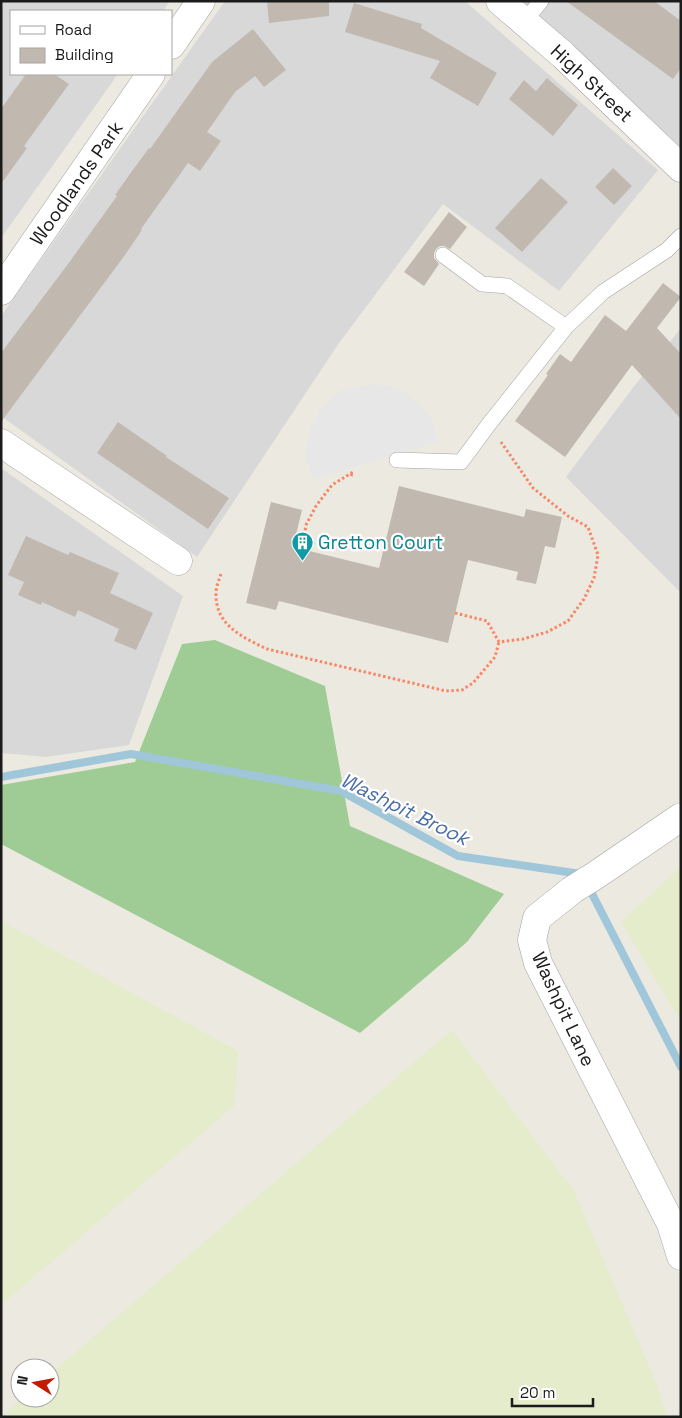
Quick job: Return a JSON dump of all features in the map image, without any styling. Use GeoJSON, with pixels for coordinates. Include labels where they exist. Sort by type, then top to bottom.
{"type":"FeatureCollection","features":[{"type":"Feature","properties":{"kind":"street"},"geometry":{"type":"LineString","coordinates":[[172,44],[202,1]]}},
{"type":"Feature","properties":{"kind":"street","name":"High Street"},"geometry":{"type":"LineString","coordinates":[[500,1],[563,55],[681,168]]}},
{"type":"Feature","properties":{"kind":"street","name":"Woodlands Park"},"geometry":{"type":"LineString","coordinates":[[1,291],[150,75]]}},
{"type":"Feature","properties":{"kind":"street"},"geometry":{"type":"LineString","coordinates":[[1,443],[178,561]]}},
{"type":"Feature","properties":{"kind":"street","name":"Washpit Lane"},"geometry":{"type":"LineString","coordinates":[[681,817],[572,890],[537,918],[532,940],[538,962],[671,1224],[681,1256]]}},
{"type":"Feature","properties":{"kind":"lane"},"geometry":{"type":"LineString","coordinates":[[524,22],[542,1]]}},
{"type":"Feature","properties":{"kind":"lane"},"geometry":{"type":"LineString","coordinates":[[397,460],[462,462],[489,424],[566,327],[603,292],[668,250],[681,236]]}},
{"type":"Feature","properties":{"kind":"lane"},"geometry":{"type":"LineString","coordinates":[[443,254],[482,284],[507,286],[566,327]]}},
{"type":"Feature","properties":{"kind":"path"},"geometry":{"type":"LineString","coordinates":[[489,424],[533,488],[568,516],[588,528],[598,555],[594,578],[584,599],[568,621],[547,632],[523,639],[499,642]]}},
{"type":"Feature","properties":{"kind":"path"},"geometry":{"type":"LineString","coordinates":[[302,550],[306,525],[316,506],[332,486],[353,472],[351,476]]}},
{"type":"Feature","properties":{"kind":"path"},"geometry":{"type":"LineString","coordinates":[[221,574],[216,593],[219,612],[227,626],[244,638],[267,648],[446,691],[462,690],[473,683],[495,657],[499,642],[487,622],[455,613]]}},
{"type":"Feature","properties":{"kind":"shaded area"},"geometry":{"type":"Polygon","coordinates":[[[1,1],[170,1],[164,10],[10,10],[10,75],[117,75],[1,238],[1,1]]]}},
{"type":"Feature","properties":{"kind":"shaded area"},"geometry":{"type":"Polygon","coordinates":[[[225,1],[465,1],[658,170],[559,291],[443,204],[339,343],[197,557],[1,416],[1,316],[225,1]]]}},
{"type":"Feature","properties":{"kind":"shaded area"},"geometry":{"type":"Polygon","coordinates":[[[511,1],[681,1],[681,154],[511,1]]]}},
{"type":"Feature","properties":{"kind":"shaded area"},"geometry":{"type":"Polygon","coordinates":[[[681,328],[681,593],[566,477],[635,385],[681,328]]]}},
{"type":"Feature","properties":{"kind":"shaded area"},"geometry":{"type":"Polygon","coordinates":[[[374,384],[398,388],[420,404],[431,419],[439,442],[314,479],[305,456],[309,432],[320,409],[343,389],[374,384]]]}},
{"type":"Feature","properties":{"kind":"shaded area"},"geometry":{"type":"Polygon","coordinates":[[[1,468],[183,596],[129,745],[46,757],[1,753],[1,468]]]}},
{"type":"Feature","properties":{"kind":"green space"},"geometry":{"type":"Polygon","coordinates":[[[215,640],[325,686],[350,826],[504,894],[467,942],[360,1033],[1,844],[1,785],[135,762],[182,644],[215,640]]]}},
{"type":"Feature","properties":{"kind":"green space"},"geometry":{"type":"Polygon","coordinates":[[[681,866],[681,1022],[621,922],[681,866]]]}},
{"type":"Feature","properties":{"kind":"green space"},"geometry":{"type":"Polygon","coordinates":[[[1,921],[238,1051],[234,1106],[1,1305],[1,921]]]}},
{"type":"Feature","properties":{"kind":"green space"},"geometry":{"type":"Polygon","coordinates":[[[452,1030],[574,1191],[656,1382],[667,1417],[1,1417],[11,1408],[60,1408],[60,1365],[452,1030]]]}},
{"type":"Feature","properties":{"kind":"building"},"geometry":{"type":"Polygon","coordinates":[[[267,1],[329,1],[329,16],[269,23],[267,1]]]}},
{"type":"Feature","properties":{"kind":"building"},"geometry":{"type":"Polygon","coordinates":[[[566,1],[654,1],[681,21],[681,68],[673,79],[566,1]]]}},
{"type":"Feature","properties":{"kind":"building"},"geometry":{"type":"Polygon","coordinates":[[[354,3],[422,24],[421,28],[497,73],[478,106],[430,78],[440,61],[345,32],[354,3]]]}},
{"type":"Feature","properties":{"kind":"building"},"geometry":{"type":"Polygon","coordinates":[[[253,29],[286,70],[264,87],[255,76],[235,92],[207,132],[221,141],[200,171],[188,163],[125,255],[1,422],[1,353],[68,264],[117,196],[115,195],[132,171],[212,62],[253,29]]]}},
{"type":"Feature","properties":{"kind":"building"},"geometry":{"type":"Polygon","coordinates":[[[25,75],[56,75],[69,84],[24,146],[27,148],[1,184],[1,109],[25,75]]]}},
{"type":"Feature","properties":{"kind":"building"},"geometry":{"type":"Polygon","coordinates":[[[547,78],[578,105],[553,136],[509,99],[524,80],[536,91],[547,78]]]}},
{"type":"Feature","properties":{"kind":"building"},"geometry":{"type":"Polygon","coordinates":[[[613,168],[632,186],[614,205],[595,187],[613,168]]]}},
{"type":"Feature","properties":{"kind":"building"},"geometry":{"type":"Polygon","coordinates":[[[541,178],[568,202],[522,252],[495,228],[541,178]]]}},
{"type":"Feature","properties":{"kind":"building"},"geometry":{"type":"Polygon","coordinates":[[[449,212],[467,227],[450,249],[440,246],[436,249],[434,258],[439,264],[424,286],[404,272],[449,212]]]}},
{"type":"Feature","properties":{"kind":"building"},"geometry":{"type":"Polygon","coordinates":[[[663,283],[681,297],[657,328],[681,354],[681,419],[632,365],[565,457],[515,421],[548,375],[546,374],[560,354],[571,362],[605,315],[626,331],[663,283]]]}},
{"type":"Feature","properties":{"kind":"building"},"geometry":{"type":"Polygon","coordinates":[[[118,422],[166,457],[229,498],[208,529],[97,453],[118,422]]]}},
{"type":"Feature","properties":{"kind":"building","name":"Gretton Court"},"geometry":{"type":"Polygon","coordinates":[[[399,486],[524,517],[526,509],[562,517],[555,548],[545,546],[536,584],[516,580],[518,572],[468,560],[448,643],[279,601],[276,610],[246,603],[271,502],[302,510],[293,547],[379,568],[399,486]]]}},
{"type":"Feature","properties":{"kind":"building"},"geometry":{"type":"Polygon","coordinates":[[[26,536],[68,555],[70,552],[119,573],[110,593],[153,613],[136,650],[114,641],[119,629],[78,610],[75,617],[42,602],[41,605],[18,595],[24,582],[8,575],[26,536]]]}},
{"type":"Feature","properties":{"kind":"waterway","name":"Washpit Brook"},"geometry":{"type":"LineString","coordinates":[[1,777],[131,754],[341,791],[458,856],[581,874]]}},
{"type":"Feature","properties":{"kind":"waterway","name":"Washpit Brook"},"geometry":{"type":"LineString","coordinates":[[588,886],[681,1067]]}},
{"type":"Feature","properties":{"kind":"place","name":"Gretton Court"},"geometry":{"type":"Point","coordinates":[302,561]}}]}
